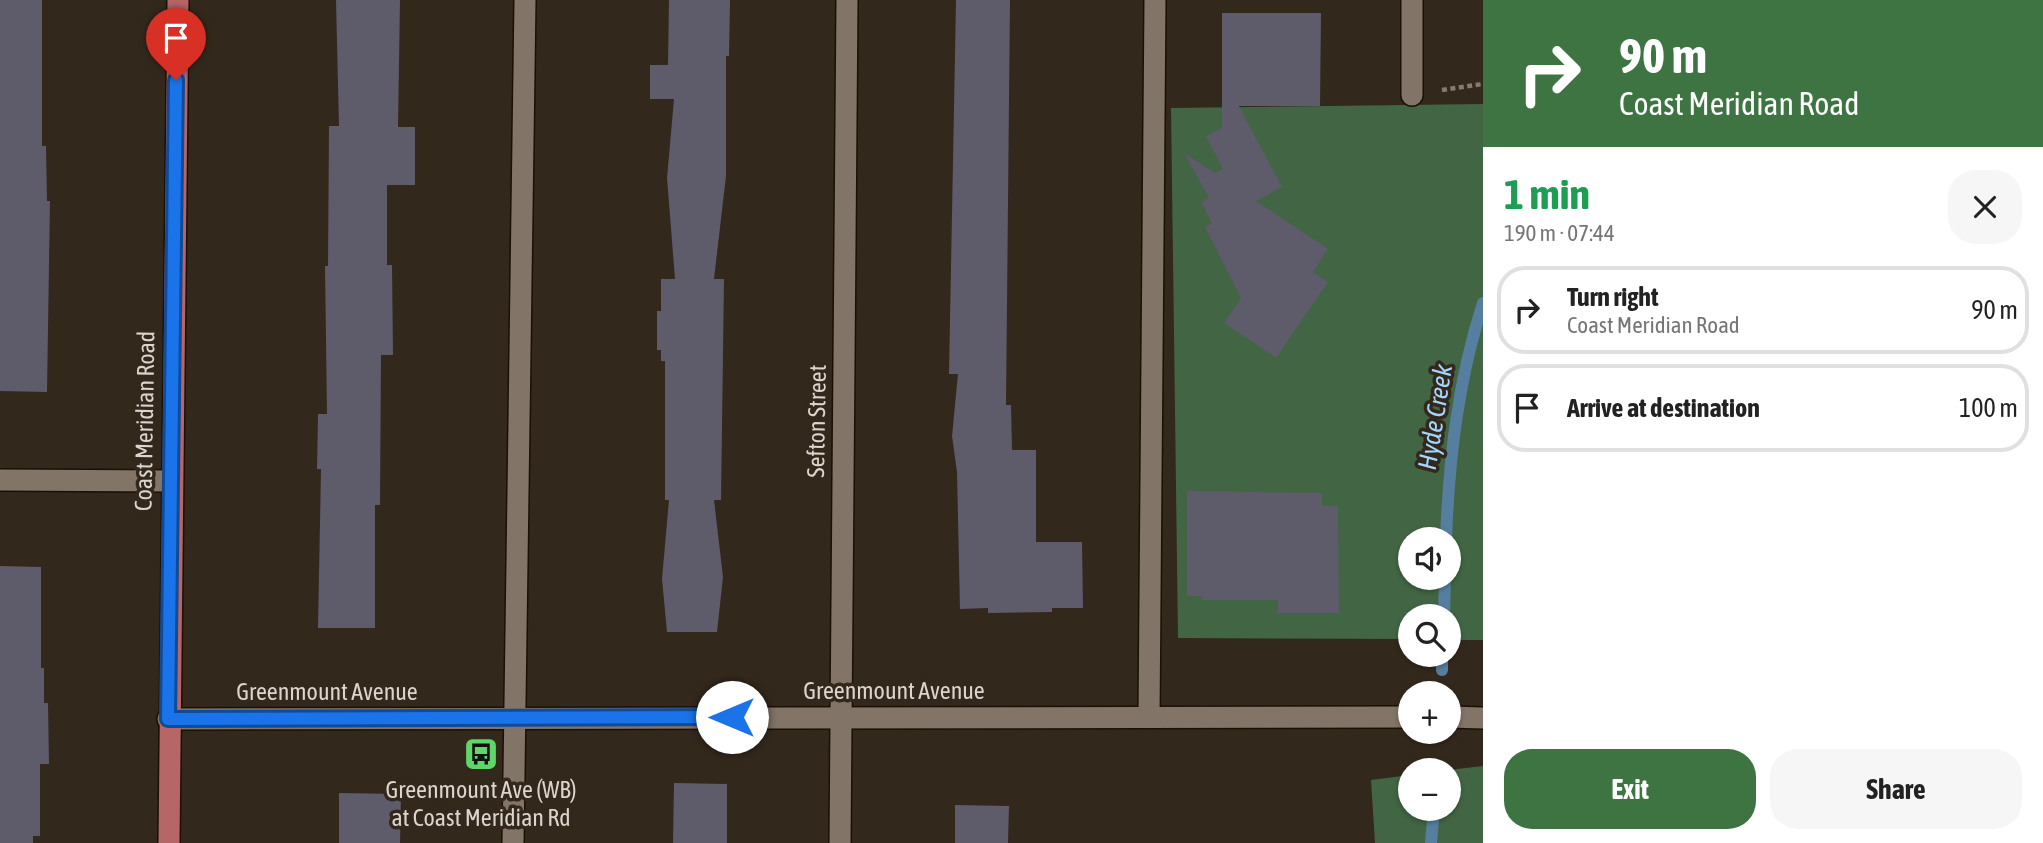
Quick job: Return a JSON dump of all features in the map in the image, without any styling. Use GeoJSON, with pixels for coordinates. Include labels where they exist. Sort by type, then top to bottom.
{"type":"FeatureCollection","features":[{"type":"Feature","properties":{"kind":"main road","name":"Coast Meridian Road"},"geometry":{"type":"LineString","coordinates":[[169,843],[168,719],[178,0]]}},
{"type":"Feature","properties":{"kind":"street"},"geometry":{"type":"LineString","coordinates":[[513,843],[525,0]]}},
{"type":"Feature","properties":{"kind":"street","name":"Sefton Street"},"geometry":{"type":"LineString","coordinates":[[840,843],[847,0]]}},
{"type":"Feature","properties":{"kind":"street"},"geometry":{"type":"LineString","coordinates":[[1149,717],[1155,0]]}},
{"type":"Feature","properties":{"kind":"street"},"geometry":{"type":"LineString","coordinates":[[1412,0],[1412,95]]}},
{"type":"Feature","properties":{"kind":"street"},"geometry":{"type":"LineString","coordinates":[[0,480],[171,481]]}},
{"type":"Feature","properties":{"kind":"street","name":"Greenmount Avenue"},"geometry":{"type":"LineString","coordinates":[[168,719],[1398,718]]}},
{"type":"Feature","properties":{"kind":"street"},"geometry":{"type":"LineString","coordinates":[[1461,718],[1483,718]]}},
{"type":"Feature","properties":{"kind":"path"},"geometry":{"type":"LineString","coordinates":[[1412,95],[1483,84]]}},
{"type":"Feature","properties":{"kind":"green space"},"geometry":{"type":"Polygon","coordinates":[[[1483,104],[1483,640],[1461,640],[1461,604],[1398,604],[1398,639],[1178,638],[1171,108],[1483,104]]]}},
{"type":"Feature","properties":{"kind":"green space"},"geometry":{"type":"Polygon","coordinates":[[[1483,766],[1483,843],[1375,843],[1371,780],[1398,777],[1398,821],[1461,821],[1461,769],[1483,766]]]}},
{"type":"Feature","properties":{"kind":"building"},"geometry":{"type":"Polygon","coordinates":[[[0,0],[42,0],[42,146],[46,146],[47,201],[50,201],[47,392],[0,391],[0,0]]]}},
{"type":"Feature","properties":{"kind":"building"},"geometry":{"type":"Polygon","coordinates":[[[336,0],[400,0],[398,127],[415,127],[415,185],[387,185],[387,265],[392,265],[393,355],[381,355],[380,505],[375,505],[375,628],[318,628],[321,469],[317,469],[318,414],[327,414],[325,266],[328,266],[329,126],[339,126],[336,0]]]}},
{"type":"Feature","properties":{"kind":"building"},"geometry":{"type":"Polygon","coordinates":[[[669,0],[730,0],[729,56],[726,56],[726,176],[714,279],[724,279],[721,500],[714,500],[723,577],[717,632],[667,632],[662,579],[669,500],[665,500],[665,361],[661,361],[661,350],[657,350],[657,311],[661,311],[661,279],[675,279],[667,178],[674,99],[650,99],[650,65],[668,65],[669,0]]]}},
{"type":"Feature","properties":{"kind":"building"},"geometry":{"type":"Polygon","coordinates":[[[956,0],[1010,0],[1006,405],[1011,405],[1012,450],[1036,450],[1036,542],[1082,542],[1083,608],[1052,608],[1052,612],[988,613],[988,608],[960,609],[957,472],[952,436],[958,374],[949,374],[956,0]]]}},
{"type":"Feature","properties":{"kind":"building"},"geometry":{"type":"Polygon","coordinates":[[[1222,13],[1321,13],[1320,106],[1239,106],[1282,187],[1256,201],[1328,249],[1313,272],[1328,282],[1276,358],[1224,323],[1241,298],[1205,227],[1212,223],[1201,202],[1209,198],[1184,153],[1215,173],[1223,169],[1206,136],[1222,128],[1222,13]]]}},
{"type":"Feature","properties":{"kind":"building"},"geometry":{"type":"Polygon","coordinates":[[[1187,491],[1322,493],[1322,506],[1338,506],[1339,613],[1278,613],[1278,600],[1202,600],[1202,596],[1187,596],[1187,491]]]}},
{"type":"Feature","properties":{"kind":"building"},"geometry":{"type":"Polygon","coordinates":[[[0,566],[41,567],[41,668],[44,668],[44,703],[48,703],[49,764],[40,764],[40,836],[33,836],[33,843],[0,843],[0,566]]]}},
{"type":"Feature","properties":{"kind":"building"},"geometry":{"type":"Polygon","coordinates":[[[674,783],[727,784],[727,843],[673,843],[674,783]]]}},
{"type":"Feature","properties":{"kind":"building"},"geometry":{"type":"Polygon","coordinates":[[[339,793],[401,794],[400,843],[339,843],[339,793]]]}},
{"type":"Feature","properties":{"kind":"building"},"geometry":{"type":"Polygon","coordinates":[[[955,805],[1009,806],[1008,843],[955,843],[955,805]]]}},
{"type":"Feature","properties":{"kind":"waterway","name":"Hyde Creek"},"geometry":{"type":"LineString","coordinates":[[1447,527],[1456,420],[1467,361],[1483,303]]}},
{"type":"Feature","properties":{"kind":"waterway","name":"Hyde Creek"},"geometry":{"type":"LineString","coordinates":[[1444,604],[1445,590]]}},
{"type":"Feature","properties":{"kind":"waterway","name":"Hyde Creek"},"geometry":{"type":"LineString","coordinates":[[1431,843],[1433,821]]}},
{"type":"Feature","properties":{"kind":"place","name":"Greenmount Ave (WB) at Coast Meridian Rd"},"geometry":{"type":"Point","coordinates":[481,754]}},
{"type":"Feature","properties":{"kind":"route"},"geometry":{"type":"LineString","coordinates":[[176,80],[168,719],[732,717]]}}]}
